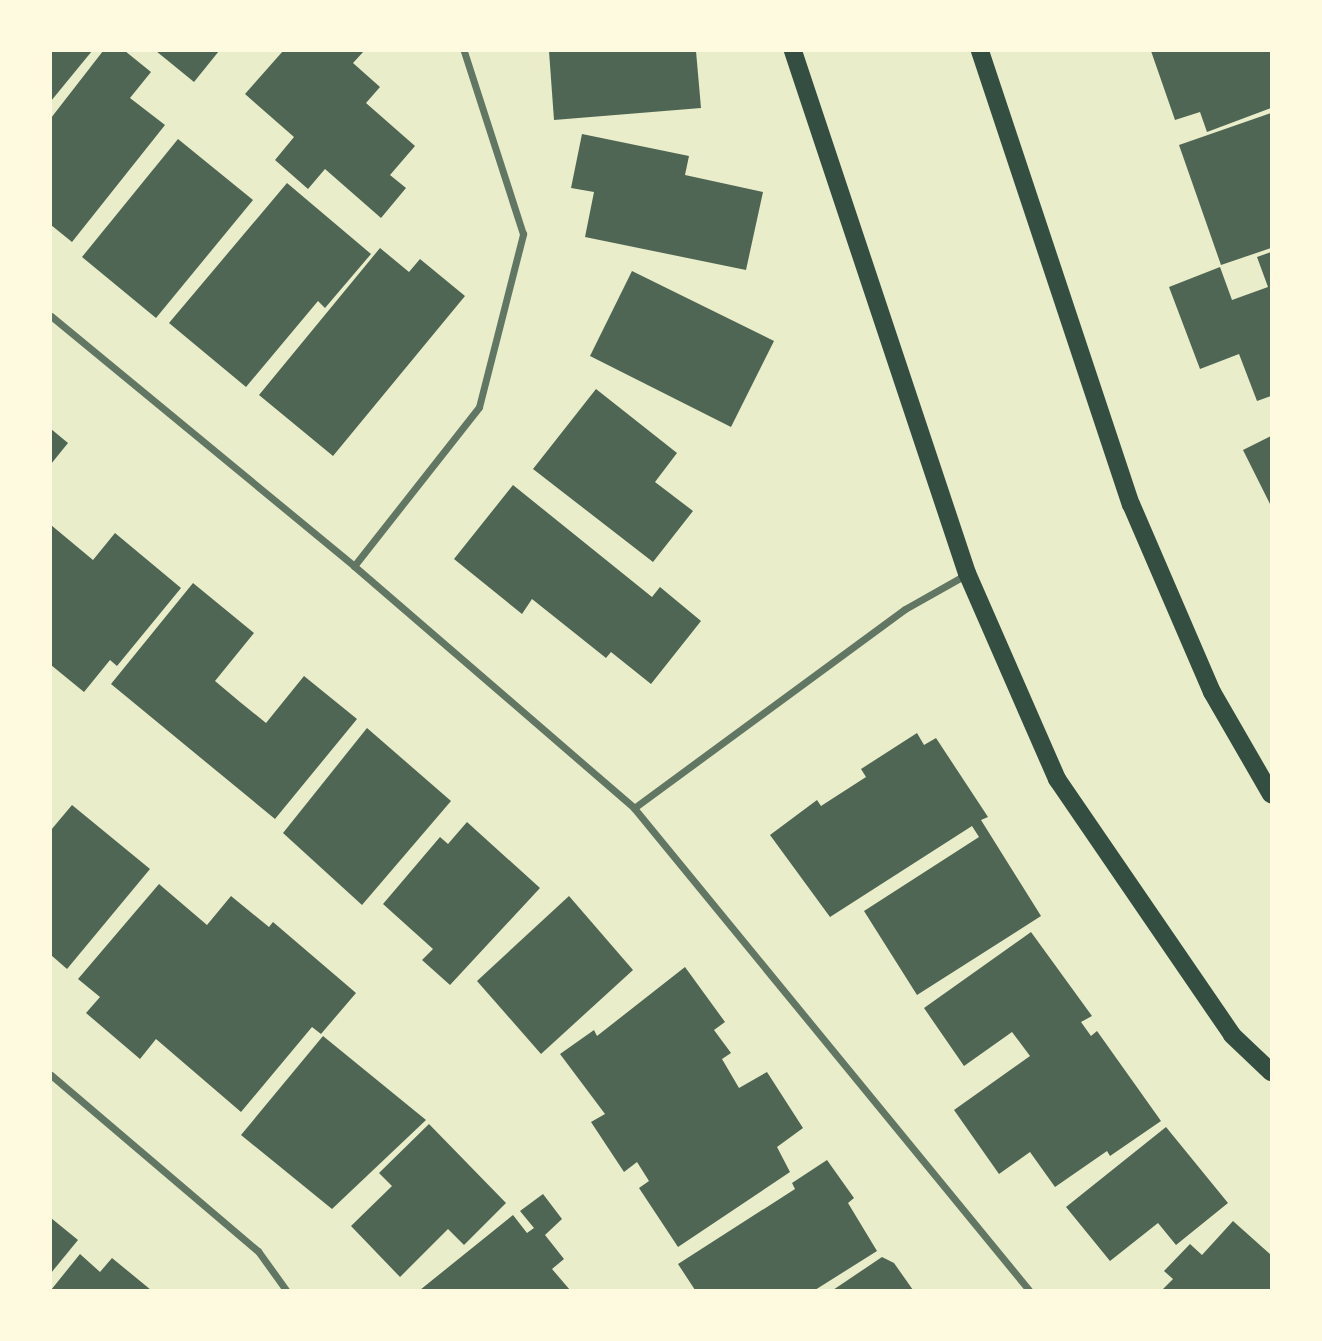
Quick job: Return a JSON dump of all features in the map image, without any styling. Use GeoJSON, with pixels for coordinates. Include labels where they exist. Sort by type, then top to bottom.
{"type":"FeatureCollection","features":[{"type":"Feature","properties":{"kind":"main road"},"geometry":{"type":"LineString","coordinates":[[793,51],[967,573],[1057,779],[1232,1035],[1271,1072]]}},
{"type":"Feature","properties":{"kind":"main road"},"geometry":{"type":"LineString","coordinates":[[980,51],[1131,504],[1212,692],[1271,794]]}},
{"type":"Feature","properties":{"kind":"street"},"geometry":{"type":"LineString","coordinates":[[354,566],[480,407],[523,234],[464,51]]}},
{"type":"Feature","properties":{"kind":"street"},"geometry":{"type":"LineString","coordinates":[[51,316],[354,566],[634,807],[1029,1290]]}},
{"type":"Feature","properties":{"kind":"street"},"geometry":{"type":"LineString","coordinates":[[634,807],[905,609],[967,573]]}},
{"type":"Feature","properties":{"kind":"street"},"geometry":{"type":"LineString","coordinates":[[51,1075],[258,1251],[286,1290]]}},
{"type":"Feature","properties":{"kind":"building"},"geometry":{"type":"Polygon","coordinates":[[[51,51],[92,51],[51,101],[51,51]]]}},
{"type":"Feature","properties":{"kind":"building"},"geometry":{"type":"Polygon","coordinates":[[[103,51],[125,51],[151,72],[130,98],[165,125],[72,242],[51,225],[51,118],[103,51]]]}},
{"type":"Feature","properties":{"kind":"building"},"geometry":{"type":"Polygon","coordinates":[[[156,51],[219,51],[194,82],[156,51]]]}},
{"type":"Feature","properties":{"kind":"building"},"geometry":{"type":"Polygon","coordinates":[[[283,51],[364,51],[353,63],[380,87],[366,103],[415,146],[390,175],[406,188],[381,218],[325,169],[308,189],[275,160],[294,137],[245,94],[283,51]]]}},
{"type":"Feature","properties":{"kind":"building"},"geometry":{"type":"Polygon","coordinates":[[[549,51],[696,51],[701,108],[554,120],[549,51]]]}},
{"type":"Feature","properties":{"kind":"building"},"geometry":{"type":"Polygon","coordinates":[[[1151,51],[1271,51],[1271,108],[1207,132],[1200,112],[1175,120],[1151,51]]]}},
{"type":"Feature","properties":{"kind":"building"},"geometry":{"type":"Polygon","coordinates":[[[1271,113],[1271,248],[1221,265],[1179,145],[1271,113]]]}},
{"type":"Feature","properties":{"kind":"building"},"geometry":{"type":"Polygon","coordinates":[[[582,134],[689,156],[685,175],[763,192],[746,270],[585,237],[594,192],[571,188],[582,134]]]}},
{"type":"Feature","properties":{"kind":"building"},"geometry":{"type":"Polygon","coordinates":[[[178,139],[253,200],[156,318],[82,257],[178,139]]]}},
{"type":"Feature","properties":{"kind":"building"},"geometry":{"type":"Polygon","coordinates":[[[287,183],[371,254],[325,308],[318,301],[246,387],[169,323],[287,183]]]}},
{"type":"Feature","properties":{"kind":"building"},"geometry":{"type":"Polygon","coordinates":[[[380,248],[409,272],[420,259],[465,296],[333,456],[259,395],[380,248]]]}},
{"type":"Feature","properties":{"kind":"building"},"geometry":{"type":"Polygon","coordinates":[[[1271,252],[1271,396],[1257,401],[1239,354],[1200,369],[1169,287],[1220,267],[1232,300],[1268,287],[1257,257],[1271,252]]]}},
{"type":"Feature","properties":{"kind":"building"},"geometry":{"type":"Polygon","coordinates":[[[632,271],[774,341],[731,427],[590,356],[632,271]]]}},
{"type":"Feature","properties":{"kind":"building"},"geometry":{"type":"Polygon","coordinates":[[[596,389],[677,453],[655,482],[693,511],[653,562],[533,469],[596,389]]]}},
{"type":"Feature","properties":{"kind":"building"},"geometry":{"type":"Polygon","coordinates":[[[51,429],[68,443],[51,464],[51,429]]]}},
{"type":"Feature","properties":{"kind":"building"},"geometry":{"type":"Polygon","coordinates":[[[1271,436],[1271,506],[1243,450],[1271,436]]]}},
{"type":"Feature","properties":{"kind":"building"},"geometry":{"type":"Polygon","coordinates":[[[513,485],[652,597],[660,587],[701,621],[651,684],[611,652],[606,658],[532,599],[522,614],[454,559],[513,485]]]}},
{"type":"Feature","properties":{"kind":"building"},"geometry":{"type":"Polygon","coordinates":[[[51,525],[93,560],[115,533],[181,588],[117,666],[110,660],[84,692],[51,665],[51,525]]]}},
{"type":"Feature","properties":{"kind":"building"},"geometry":{"type":"Polygon","coordinates":[[[193,583],[254,633],[215,681],[240,702],[266,723],[304,676],[357,719],[275,819],[111,684],[193,583]]]}},
{"type":"Feature","properties":{"kind":"building"},"geometry":{"type":"Polygon","coordinates":[[[367,728],[451,801],[362,905],[283,833],[367,728]]]}},
{"type":"Feature","properties":{"kind":"building"},"geometry":{"type":"Polygon","coordinates":[[[917,733],[924,745],[936,738],[988,817],[981,820],[1041,916],[917,995],[864,911],[979,837],[972,826],[830,917],[770,835],[817,800],[821,806],[866,777],[861,769],[917,733]]]}},
{"type":"Feature","properties":{"kind":"building"},"geometry":{"type":"Polygon","coordinates":[[[72,805],[150,869],[67,969],[51,955],[51,830],[72,805]]]}},
{"type":"Feature","properties":{"kind":"building"},"geometry":{"type":"Polygon","coordinates":[[[467,822],[540,888],[450,985],[422,960],[433,949],[383,904],[440,837],[448,844],[467,822]]]}},
{"type":"Feature","properties":{"kind":"building"},"geometry":{"type":"Polygon","coordinates":[[[159,884],[207,925],[231,896],[269,927],[273,922],[356,993],[321,1034],[312,1027],[241,1112],[156,1039],[140,1059],[86,1013],[100,997],[78,979],[159,884]]]}},
{"type":"Feature","properties":{"kind":"building"},"geometry":{"type":"Polygon","coordinates":[[[569,896],[633,970],[541,1054],[477,981],[569,896]]]}},
{"type":"Feature","properties":{"kind":"building"},"geometry":{"type":"Polygon","coordinates":[[[1031,932],[1092,1016],[1081,1022],[1091,1036],[1097,1031],[1161,1121],[1110,1156],[1107,1151],[1055,1187],[1030,1152],[999,1174],[954,1110],[1030,1056],[1012,1032],[964,1066],[924,1008],[1031,932]]]}},
{"type":"Feature","properties":{"kind":"building"},"geometry":{"type":"Polygon","coordinates":[[[685,967],[725,1022],[714,1030],[731,1053],[722,1059],[739,1088],[767,1072],[803,1128],[777,1147],[790,1172],[678,1247],[639,1188],[649,1181],[637,1162],[624,1172],[591,1122],[605,1114],[560,1054],[594,1030],[597,1036],[685,967]]]}},
{"type":"Feature","properties":{"kind":"building"},"geometry":{"type":"Polygon","coordinates":[[[323,1036],[426,1120],[332,1209],[241,1135],[323,1036]]]}},
{"type":"Feature","properties":{"kind":"building"},"geometry":{"type":"Polygon","coordinates":[[[429,1124],[506,1203],[464,1245],[448,1229],[400,1277],[351,1226],[392,1186],[379,1173],[429,1124]]]}},
{"type":"Feature","properties":{"kind":"building"},"geometry":{"type":"Polygon","coordinates":[[[1166,1127],[1228,1203],[1176,1245],[1158,1223],[1110,1261],[1066,1207],[1166,1127]]]}},
{"type":"Feature","properties":{"kind":"building"},"geometry":{"type":"Polygon","coordinates":[[[827,1160],[854,1198],[848,1203],[877,1251],[815,1290],[695,1290],[678,1264],[795,1189],[792,1183],[827,1160]]]}},
{"type":"Feature","properties":{"kind":"building"},"geometry":{"type":"Polygon","coordinates":[[[543,1194],[562,1219],[545,1235],[564,1259],[552,1269],[570,1290],[420,1290],[513,1215],[527,1233],[534,1228],[520,1211],[543,1194]]]}},
{"type":"Feature","properties":{"kind":"building"},"geometry":{"type":"Polygon","coordinates":[[[51,1218],[78,1240],[51,1273],[51,1218]]]}},
{"type":"Feature","properties":{"kind":"building"},"geometry":{"type":"Polygon","coordinates":[[[1233,1221],[1271,1255],[1271,1290],[1162,1290],[1173,1279],[1164,1271],[1190,1244],[1202,1255],[1233,1221]]]}},
{"type":"Feature","properties":{"kind":"building"},"geometry":{"type":"Polygon","coordinates":[[[80,1254],[100,1272],[112,1258],[151,1290],[51,1290],[80,1254]]]}},
{"type":"Feature","properties":{"kind":"building"},"geometry":{"type":"Polygon","coordinates":[[[882,1257],[894,1263],[913,1290],[833,1290],[882,1257]]]}}]}
